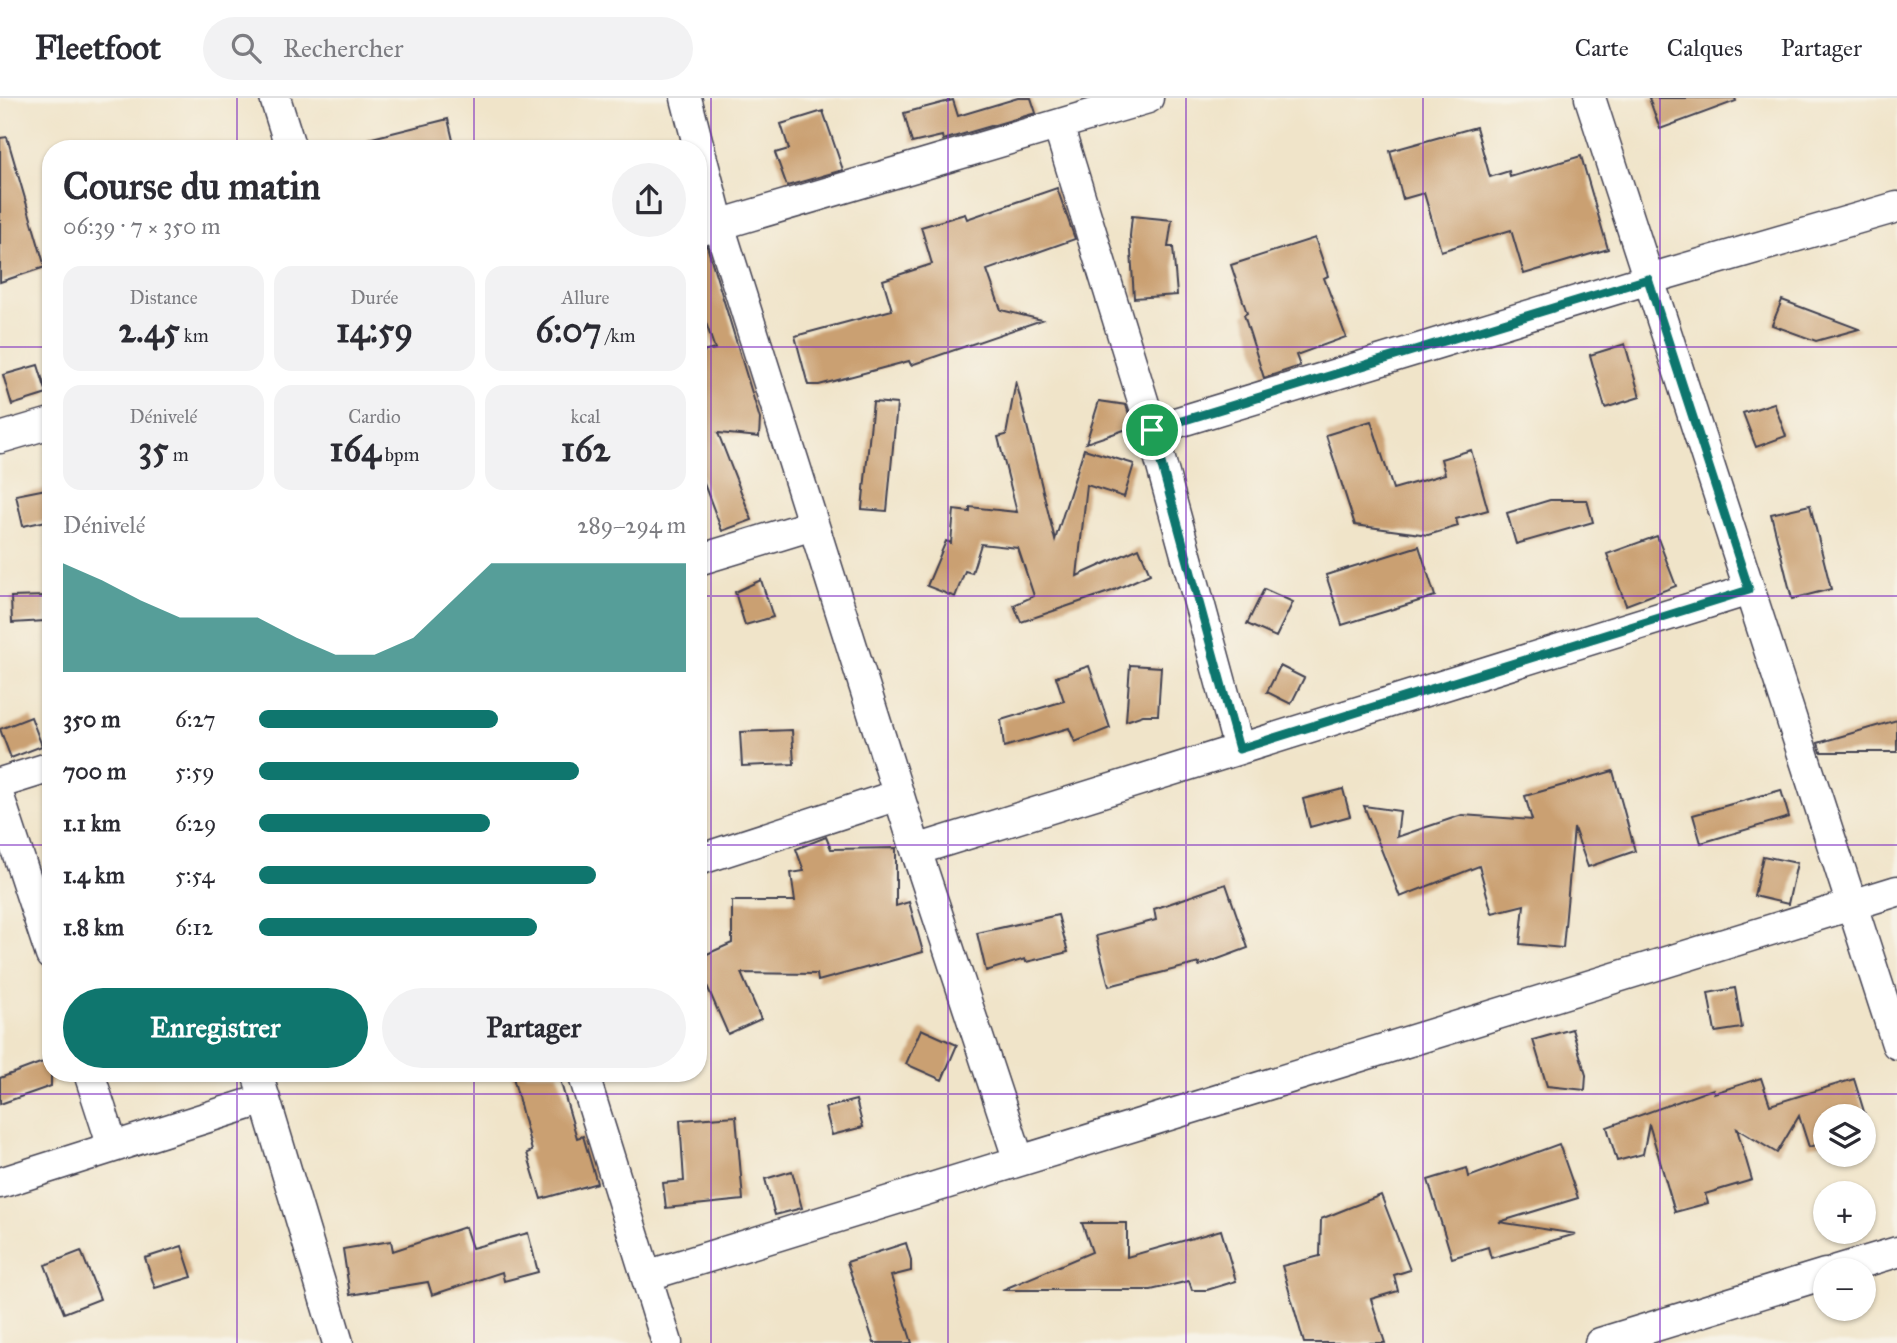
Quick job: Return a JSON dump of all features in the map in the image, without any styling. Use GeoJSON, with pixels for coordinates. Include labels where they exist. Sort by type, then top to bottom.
{"type":"FeatureCollection","features":[{"type":"Feature","properties":{"kind":"street"},"geometry":{"type":"LineString","coordinates":[[275,98],[288,140]]}},
{"type":"Feature","properties":{"kind":"street"},"geometry":{"type":"LineString","coordinates":[[686,98],[693,140]]}},
{"type":"Feature","properties":{"kind":"street"},"geometry":{"type":"LineString","coordinates":[[1019,1161],[898,795],[813,525],[708,228],[1148,98]]}},
{"type":"Feature","properties":{"kind":"street"},"geometry":{"type":"LineString","coordinates":[[1590,98],[1897,1044]]}},
{"type":"Feature","properties":{"kind":"street"},"geometry":{"type":"LineString","coordinates":[[1058,125],[1152,430],[1239,749]]}},
{"type":"Feature","properties":{"kind":"street"},"geometry":{"type":"LineString","coordinates":[[1152,430],[1648,279],[1897,207]]}},
{"type":"Feature","properties":{"kind":"street"},"geometry":{"type":"LineString","coordinates":[[0,438],[42,426]]}},
{"type":"Feature","properties":{"kind":"street"},"geometry":{"type":"LineString","coordinates":[[707,557],[813,525]]}},
{"type":"Feature","properties":{"kind":"street"},"geometry":{"type":"LineString","coordinates":[[916,850],[1749,590]]}},
{"type":"Feature","properties":{"kind":"street"},"geometry":{"type":"LineString","coordinates":[[0,783],[42,771]]}},
{"type":"Feature","properties":{"kind":"street"},"geometry":{"type":"LineString","coordinates":[[707,857],[898,795]]}},
{"type":"Feature","properties":{"kind":"street"},"geometry":{"type":"LineString","coordinates":[[0,800],[42,928]]}},
{"type":"Feature","properties":{"kind":"street"},"geometry":{"type":"LineString","coordinates":[[646,1276],[1897,891]]}},
{"type":"Feature","properties":{"kind":"street"},"geometry":{"type":"LineString","coordinates":[[92,1082],[113,1147]]}},
{"type":"Feature","properties":{"kind":"street"},"geometry":{"type":"LineString","coordinates":[[586,1082],[667,1343]]}},
{"type":"Feature","properties":{"kind":"street"},"geometry":{"type":"LineString","coordinates":[[0,1183],[113,1147],[261,1086],[338,1343]]}},
{"type":"Feature","properties":{"kind":"street"},"geometry":{"type":"LineString","coordinates":[[1876,1258],[1897,1252]]}},
{"type":"Feature","properties":{"kind":"street"},"geometry":{"type":"LineString","coordinates":[[1600,1343],[1813,1278]]}},
{"type":"Feature","properties":{"kind":"building"},"geometry":{"type":"Polygon","coordinates":[[[1018,98],[1031,98],[1036,113],[943,140],[942,136],[912,143],[904,113],[953,100],[958,116],[1018,98]]]}},
{"type":"Feature","properties":{"kind":"building"},"geometry":{"type":"Polygon","coordinates":[[[1649,98],[1735,98],[1736,101],[1660,129],[1649,98]]]}},
{"type":"Feature","properties":{"kind":"building"},"geometry":{"type":"Polygon","coordinates":[[[823,111],[843,170],[787,186],[775,153],[789,149],[781,124],[823,111]]]}},
{"type":"Feature","properties":{"kind":"building"},"geometry":{"type":"Polygon","coordinates":[[[448,119],[453,140],[368,140],[448,119]]]}},
{"type":"Feature","properties":{"kind":"building"},"geometry":{"type":"Polygon","coordinates":[[[1476,127],[1490,177],[1509,171],[1510,177],[1581,156],[1608,249],[1524,274],[1511,230],[1441,251],[1424,193],[1403,199],[1390,151],[1476,127]]]}},
{"type":"Feature","properties":{"kind":"building"},"geometry":{"type":"Polygon","coordinates":[[[7,137],[42,257],[42,268],[0,282],[0,138],[7,137]]]}},
{"type":"Feature","properties":{"kind":"building"},"geometry":{"type":"Polygon","coordinates":[[[1057,188],[1075,239],[987,270],[1001,310],[1042,320],[911,365],[909,361],[819,385],[808,385],[795,336],[892,310],[883,280],[932,264],[921,227],[965,214],[967,219],[1057,188]]]}},
{"type":"Feature","properties":{"kind":"building"},"geometry":{"type":"Polygon","coordinates":[[[1132,216],[1172,220],[1168,247],[1173,247],[1177,295],[1134,298],[1130,236],[1132,216]]]}},
{"type":"Feature","properties":{"kind":"building"},"geometry":{"type":"Polygon","coordinates":[[[1315,238],[1328,276],[1324,278],[1346,337],[1296,355],[1300,366],[1264,378],[1231,265],[1315,238]]]}},
{"type":"Feature","properties":{"kind":"building"},"geometry":{"type":"Polygon","coordinates":[[[707,246],[760,419],[759,437],[718,433],[752,520],[722,531],[707,492],[707,351],[715,349],[707,326],[707,246]]]}},
{"type":"Feature","properties":{"kind":"building"},"geometry":{"type":"Polygon","coordinates":[[[1782,300],[1859,329],[1816,341],[1772,325],[1782,300]]]}},
{"type":"Feature","properties":{"kind":"building"},"geometry":{"type":"Polygon","coordinates":[[[1625,344],[1640,397],[1605,408],[1590,355],[1625,344]]]}},
{"type":"Feature","properties":{"kind":"building"},"geometry":{"type":"Polygon","coordinates":[[[38,365],[42,378],[42,396],[12,405],[3,375],[38,365]]]}},
{"type":"Feature","properties":{"kind":"building"},"geometry":{"type":"Polygon","coordinates":[[[1016,381],[1055,540],[1084,449],[1134,464],[1124,497],[1087,485],[1077,576],[1139,548],[1150,574],[1112,591],[1021,622],[1014,605],[1034,596],[1018,548],[981,544],[972,573],[965,571],[955,597],[927,586],[946,541],[951,543],[954,510],[970,512],[970,507],[1017,512],[998,437],[1006,435],[1016,381]]]}},
{"type":"Feature","properties":{"kind":"building"},"geometry":{"type":"Polygon","coordinates":[[[1099,401],[1126,405],[1133,427],[1086,443],[1099,401]]]}},
{"type":"Feature","properties":{"kind":"building"},"geometry":{"type":"Polygon","coordinates":[[[873,402],[897,404],[887,511],[862,509],[873,402]]]}},
{"type":"Feature","properties":{"kind":"building"},"geometry":{"type":"Polygon","coordinates":[[[1774,403],[1786,436],[1756,447],[1743,413],[1774,403]]]}},
{"type":"Feature","properties":{"kind":"building"},"geometry":{"type":"Polygon","coordinates":[[[1371,421],[1393,489],[1445,474],[1441,459],[1471,450],[1488,510],[1456,519],[1458,526],[1428,535],[1355,525],[1326,435],[1371,421]]]}},
{"type":"Feature","properties":{"kind":"building"},"geometry":{"type":"Polygon","coordinates":[[[42,490],[42,522],[23,526],[16,495],[42,490]]]}},
{"type":"Feature","properties":{"kind":"building"},"geometry":{"type":"Polygon","coordinates":[[[1550,500],[1587,500],[1593,522],[1516,544],[1507,513],[1550,500]]]}},
{"type":"Feature","properties":{"kind":"building"},"geometry":{"type":"Polygon","coordinates":[[[1810,505],[1831,589],[1792,599],[1771,514],[1810,505]]]}},
{"type":"Feature","properties":{"kind":"building"},"geometry":{"type":"Polygon","coordinates":[[[1657,536],[1676,586],[1626,605],[1607,554],[1657,536]]]}},
{"type":"Feature","properties":{"kind":"building"},"geometry":{"type":"Polygon","coordinates":[[[1419,546],[1435,596],[1342,625],[1326,575],[1419,546]]]}},
{"type":"Feature","properties":{"kind":"building"},"geometry":{"type":"Polygon","coordinates":[[[761,580],[773,617],[745,625],[735,592],[761,580]]]}},
{"type":"Feature","properties":{"kind":"building"},"geometry":{"type":"Polygon","coordinates":[[[1264,589],[1293,602],[1276,637],[1247,624],[1264,589]]]}},
{"type":"Feature","properties":{"kind":"building"},"geometry":{"type":"Polygon","coordinates":[[[42,596],[42,621],[12,623],[11,597],[42,596]]]}},
{"type":"Feature","properties":{"kind":"building"},"geometry":{"type":"Polygon","coordinates":[[[1130,665],[1161,667],[1158,715],[1143,715],[1126,721],[1130,665]]]}},
{"type":"Feature","properties":{"kind":"building"},"geometry":{"type":"Polygon","coordinates":[[[1089,666],[1110,728],[1075,742],[1069,728],[1004,747],[1001,720],[1064,701],[1056,677],[1089,666]]]}},
{"type":"Feature","properties":{"kind":"building"},"geometry":{"type":"Polygon","coordinates":[[[1280,666],[1304,678],[1291,704],[1267,692],[1280,666]]]}},
{"type":"Feature","properties":{"kind":"building"},"geometry":{"type":"Polygon","coordinates":[[[31,717],[42,746],[11,758],[0,729],[31,717]]]}},
{"type":"Feature","properties":{"kind":"building"},"geometry":{"type":"Polygon","coordinates":[[[1897,720],[1897,752],[1821,752],[1818,743],[1897,720]]]}},
{"type":"Feature","properties":{"kind":"building"},"geometry":{"type":"Polygon","coordinates":[[[792,730],[794,764],[742,766],[740,732],[792,730]]]}},
{"type":"Feature","properties":{"kind":"building"},"geometry":{"type":"Polygon","coordinates":[[[1613,771],[1635,851],[1588,867],[1574,828],[1563,948],[1520,944],[1524,905],[1492,913],[1479,866],[1400,897],[1364,806],[1400,811],[1397,837],[1462,815],[1532,820],[1525,796],[1613,771]]]}},
{"type":"Feature","properties":{"kind":"building"},"geometry":{"type":"Polygon","coordinates":[[[1343,789],[1350,816],[1310,827],[1303,799],[1343,789]]]}},
{"type":"Feature","properties":{"kind":"building"},"geometry":{"type":"Polygon","coordinates":[[[1781,790],[1789,817],[1701,843],[1693,815],[1781,790]]]}},
{"type":"Feature","properties":{"kind":"building"},"geometry":{"type":"Polygon","coordinates":[[[826,837],[831,849],[896,848],[896,906],[909,902],[923,952],[818,981],[817,974],[741,973],[761,1019],[728,1034],[707,986],[707,954],[732,943],[732,901],[795,901],[791,873],[804,871],[796,849],[826,837]]]}},
{"type":"Feature","properties":{"kind":"building"},"geometry":{"type":"Polygon","coordinates":[[[1763,856],[1797,863],[1788,904],[1754,896],[1763,856]]]}},
{"type":"Feature","properties":{"kind":"building"},"geometry":{"type":"Polygon","coordinates":[[[1226,884],[1248,948],[1199,966],[1199,963],[1109,986],[1096,936],[1156,920],[1154,909],[1226,884]]]}},
{"type":"Feature","properties":{"kind":"building"},"geometry":{"type":"Polygon","coordinates":[[[1058,915],[1068,952],[1026,962],[1025,959],[986,971],[977,933],[1058,915]]]}},
{"type":"Feature","properties":{"kind":"building"},"geometry":{"type":"Polygon","coordinates":[[[1735,988],[1742,1028],[1715,1032],[1708,993],[1735,988]]]}},
{"type":"Feature","properties":{"kind":"building"},"geometry":{"type":"Polygon","coordinates":[[[921,1029],[957,1045],[942,1080],[906,1064],[921,1029]]]}},
{"type":"Feature","properties":{"kind":"building"},"geometry":{"type":"Polygon","coordinates":[[[1572,1029],[1586,1075],[1585,1090],[1547,1086],[1533,1040],[1572,1029]]]}},
{"type":"Feature","properties":{"kind":"building"},"geometry":{"type":"Polygon","coordinates":[[[42,1062],[42,1082],[51,1082],[51,1086],[0,1104],[0,1078],[42,1062]]]}},
{"type":"Feature","properties":{"kind":"building"},"geometry":{"type":"Polygon","coordinates":[[[1761,1078],[1770,1105],[1854,1079],[1862,1104],[1813,1104],[1813,1146],[1809,1147],[1799,1116],[1777,1153],[1737,1129],[1752,1180],[1705,1194],[1708,1203],[1675,1212],[1649,1124],[1643,1154],[1617,1161],[1607,1127],[1713,1089],[1714,1093],[1761,1078]]]}},
{"type":"Feature","properties":{"kind":"building"},"geometry":{"type":"Polygon","coordinates":[[[514,1082],[561,1082],[577,1138],[583,1136],[597,1183],[541,1199],[527,1153],[532,1151],[514,1082]]]}},
{"type":"Feature","properties":{"kind":"building"},"geometry":{"type":"Polygon","coordinates":[[[856,1100],[863,1127],[832,1135],[825,1108],[856,1100]]]}},
{"type":"Feature","properties":{"kind":"building"},"geometry":{"type":"Polygon","coordinates":[[[736,1116],[743,1200],[666,1208],[663,1183],[684,1181],[680,1120],[736,1116]]]}},
{"type":"Feature","properties":{"kind":"building"},"geometry":{"type":"Polygon","coordinates":[[[1559,1144],[1578,1198],[1499,1222],[1576,1234],[1491,1258],[1488,1247],[1452,1258],[1428,1180],[1467,1168],[1469,1177],[1559,1144]]]}},
{"type":"Feature","properties":{"kind":"building"},"geometry":{"type":"Polygon","coordinates":[[[792,1171],[802,1208],[775,1215],[765,1179],[792,1171]]]}},
{"type":"Feature","properties":{"kind":"building"},"geometry":{"type":"Polygon","coordinates":[[[1381,1195],[1410,1270],[1394,1275],[1398,1291],[1371,1299],[1385,1343],[1304,1343],[1282,1266],[1320,1256],[1321,1219],[1381,1195]]]}},
{"type":"Feature","properties":{"kind":"building"},"geometry":{"type":"Polygon","coordinates":[[[1082,1223],[1127,1223],[1127,1257],[1221,1230],[1236,1281],[1207,1290],[1192,1290],[1189,1281],[1151,1290],[1002,1290],[1092,1252],[1082,1223]]]}},
{"type":"Feature","properties":{"kind":"building"},"geometry":{"type":"Polygon","coordinates":[[[465,1227],[472,1248],[528,1233],[538,1272],[504,1281],[502,1272],[432,1295],[428,1282],[350,1295],[343,1249],[391,1241],[393,1251],[465,1227]]]}},
{"type":"Feature","properties":{"kind":"building"},"geometry":{"type":"Polygon","coordinates":[[[906,1243],[911,1271],[891,1276],[912,1343],[874,1343],[847,1262],[906,1243]]]}},
{"type":"Feature","properties":{"kind":"building"},"geometry":{"type":"Polygon","coordinates":[[[182,1246],[192,1277],[155,1288],[145,1258],[182,1246]]]}},
{"type":"Feature","properties":{"kind":"building"},"geometry":{"type":"Polygon","coordinates":[[[81,1251],[100,1299],[64,1313],[45,1265],[81,1251]]]}},
{"type":"Feature","properties":{"kind":"route"},"geometry":{"type":"LineString","coordinates":[[1648,279],[1749,590],[1239,749],[1152,430],[1648,279]]}}]}
